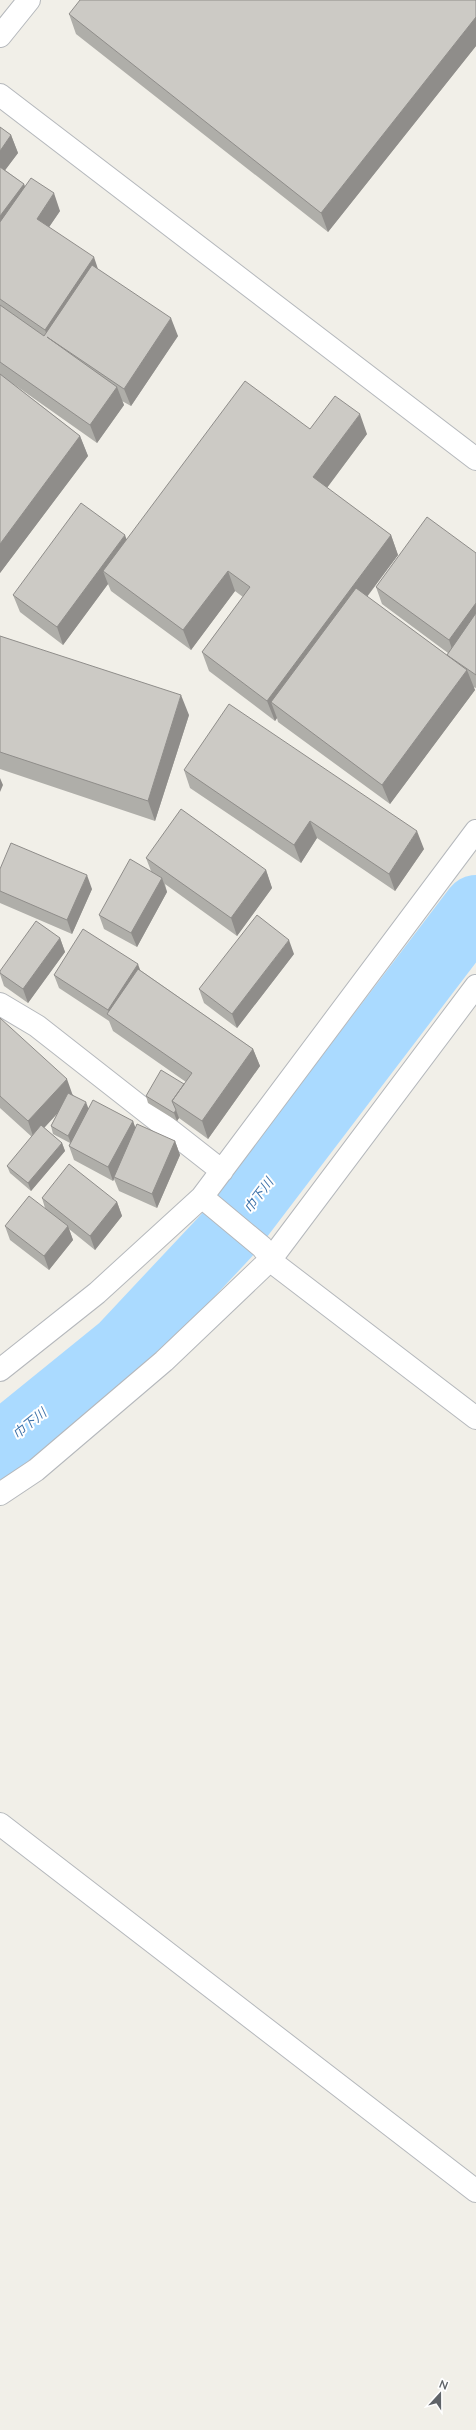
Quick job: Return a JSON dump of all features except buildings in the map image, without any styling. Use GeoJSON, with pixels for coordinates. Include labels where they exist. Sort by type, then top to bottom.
{"type":"FeatureCollection","features":[{"type":"Feature","properties":{"kind":"street"},"geometry":{"type":"LineString","coordinates":[[0,36],[29,0]]}},
{"type":"Feature","properties":{"kind":"street"},"geometry":{"type":"LineString","coordinates":[[0,95],[476,459]]}},
{"type":"Feature","properties":{"kind":"street"},"geometry":{"type":"LineString","coordinates":[[0,1370],[97,1293],[206,1201],[222,1171],[476,831]]}},
{"type":"Feature","properties":{"kind":"street"},"geometry":{"type":"LineString","coordinates":[[0,1494],[36,1470],[164,1361],[267,1253],[476,986]]}},
{"type":"Feature","properties":{"kind":"street"},"geometry":{"type":"LineString","coordinates":[[0,1004],[37,1026],[222,1171]]}},
{"type":"Feature","properties":{"kind":"street"},"geometry":{"type":"LineString","coordinates":[[206,1201],[267,1253],[476,1418]]}},
{"type":"Feature","properties":{"kind":"street"},"geometry":{"type":"LineString","coordinates":[[0,1824],[476,2191]]}},
{"type":"Feature","properties":{"kind":"waterway","name":"巾下川"},"geometry":{"type":"LineString","coordinates":[[0,1446],[121,1348],[227,1235],[476,908]]}}]}
